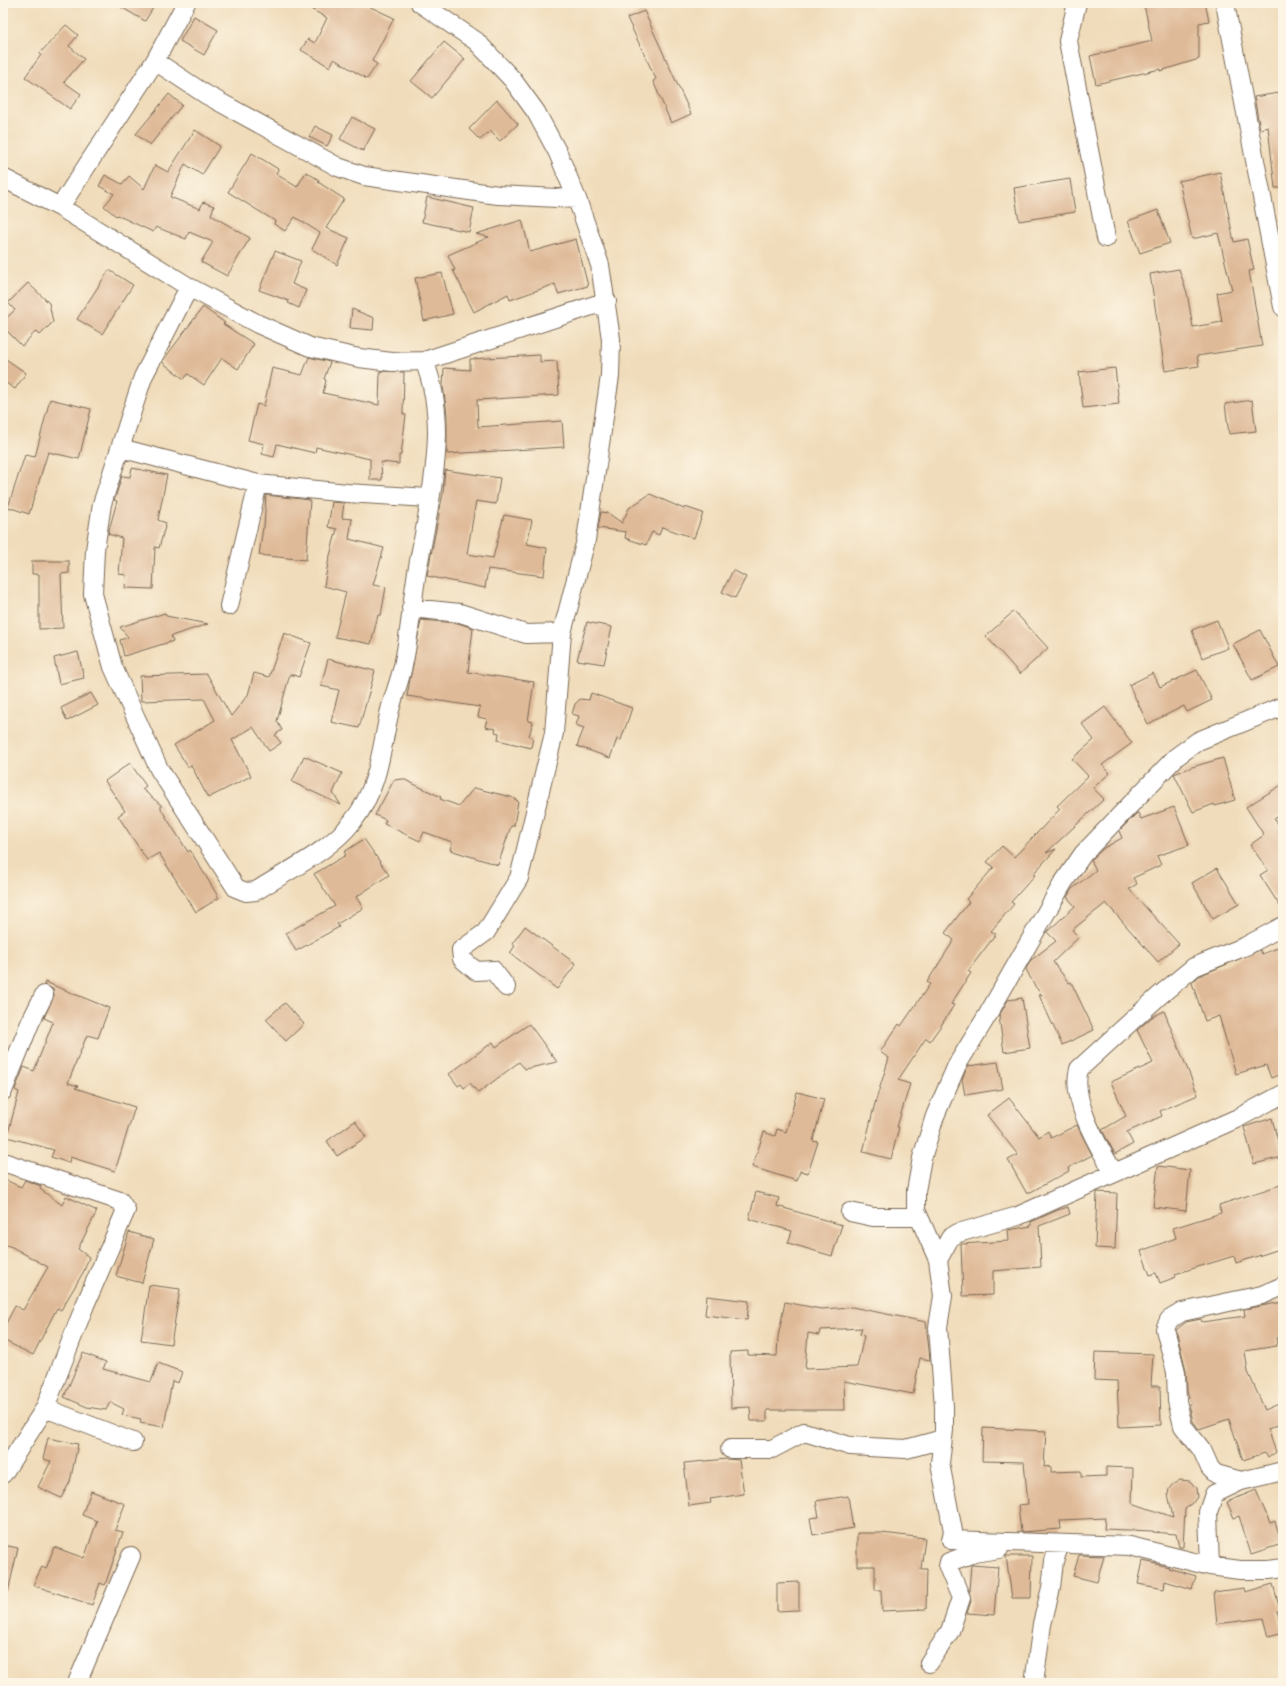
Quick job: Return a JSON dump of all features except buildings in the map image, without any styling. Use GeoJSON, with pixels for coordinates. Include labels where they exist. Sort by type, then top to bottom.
{"type":"FeatureCollection","features":[{"type":"Feature","properties":{"kind":"street"},"geometry":{"type":"LineString","coordinates":[[60,207],[154,61],[186,3]]}},
{"type":"Feature","properties":{"kind":"street"},"geometry":{"type":"LineString","coordinates":[[420,3],[476,41],[512,79],[536,112],[558,153],[577,199],[600,265],[607,301],[611,338],[610,376],[586,540],[562,633],[554,733],[519,878],[486,932],[461,950],[462,959],[476,971],[493,970],[506,988]]}},
{"type":"Feature","properties":{"kind":"street"},"geometry":{"type":"LineString","coordinates":[[1077,3],[1068,41],[1106,238]]}},
{"type":"Feature","properties":{"kind":"street"},"geometry":{"type":"LineString","coordinates":[[1225,3],[1280,275],[1283,307]]}},
{"type":"Feature","properties":{"kind":"street"},"geometry":{"type":"LineString","coordinates":[[154,61],[205,94],[338,167],[364,176],[498,195],[577,199]]}},
{"type":"Feature","properties":{"kind":"street"},"geometry":{"type":"LineString","coordinates":[[3,178],[60,207],[189,287],[258,324],[310,347],[366,359],[392,362],[424,361],[607,301]]}},
{"type":"Feature","properties":{"kind":"street"},"geometry":{"type":"LineString","coordinates":[[189,287],[143,377],[102,504],[95,550],[93,594],[113,667],[159,769],[236,888],[246,892],[256,890],[330,845],[354,821],[367,799],[377,775],[390,711],[404,662],[411,608],[429,498],[437,434],[432,381],[424,361]]}},
{"type":"Feature","properties":{"kind":"street"},"geometry":{"type":"LineString","coordinates":[[120,448],[258,484],[347,493],[429,498]]}},
{"type":"Feature","properties":{"kind":"street"},"geometry":{"type":"LineString","coordinates":[[229,606],[258,484]]}},
{"type":"Feature","properties":{"kind":"street"},"geometry":{"type":"LineString","coordinates":[[411,608],[460,613],[526,634],[562,633]]}},
{"type":"Feature","properties":{"kind":"street"},"geometry":{"type":"LineString","coordinates":[[1283,706],[1198,741],[1176,757],[1083,854],[1063,883],[987,1016],[957,1064],[936,1116],[922,1158],[916,1191],[918,1217],[938,1260],[943,1296],[938,1327],[944,1406],[943,1439],[940,1463],[953,1531],[951,1540],[1053,1550],[1130,1546],[1210,1566],[1240,1570],[1269,1570],[1283,1568]]}},
{"type":"Feature","properties":{"kind":"street"},"geometry":{"type":"LineString","coordinates":[[1114,1173],[1096,1142],[1083,1113],[1077,1076],[1079,1069],[1159,996],[1194,967],[1246,946],[1283,926]]}},
{"type":"Feature","properties":{"kind":"street"},"geometry":{"type":"LineString","coordinates":[[3,1091],[30,1023],[44,994]]}},
{"type":"Feature","properties":{"kind":"street"},"geometry":{"type":"LineString","coordinates":[[928,1237],[950,1238],[975,1227],[1018,1216],[1238,1118],[1283,1094]]}},
{"type":"Feature","properties":{"kind":"street"},"geometry":{"type":"LineString","coordinates":[[3,1162],[120,1201],[126,1210],[84,1305],[45,1408],[3,1474]]}},
{"type":"Feature","properties":{"kind":"street"},"geometry":{"type":"LineString","coordinates":[[850,1212],[873,1217],[918,1217]]}},
{"type":"Feature","properties":{"kind":"street"},"geometry":{"type":"LineString","coordinates":[[938,1260],[950,1238]]}},
{"type":"Feature","properties":{"kind":"street"},"geometry":{"type":"LineString","coordinates":[[1241,1481],[1216,1474],[1210,1468],[1202,1450],[1183,1426],[1177,1401],[1176,1372],[1165,1330],[1169,1320],[1182,1312],[1262,1295],[1283,1286]]}},
{"type":"Feature","properties":{"kind":"street"},"geometry":{"type":"LineString","coordinates":[[45,1408],[133,1442]]}},
{"type":"Feature","properties":{"kind":"street"},"geometry":{"type":"LineString","coordinates":[[730,1450],[772,1449],[804,1432],[850,1446],[906,1449],[943,1439]]}},
{"type":"Feature","properties":{"kind":"street"},"geometry":{"type":"LineString","coordinates":[[1210,1566],[1208,1512],[1211,1500],[1219,1490],[1241,1481],[1283,1471]]}},
{"type":"Feature","properties":{"kind":"street"},"geometry":{"type":"LineString","coordinates":[[929,1663],[950,1632],[961,1598],[948,1566],[949,1562],[974,1554],[1027,1545],[1053,1550]]}},
{"type":"Feature","properties":{"kind":"street"},"geometry":{"type":"LineString","coordinates":[[1034,1683],[1042,1624],[1051,1588],[1053,1550]]}},
{"type":"Feature","properties":{"kind":"street"},"geometry":{"type":"LineString","coordinates":[[78,1683],[132,1556]]}}]}
